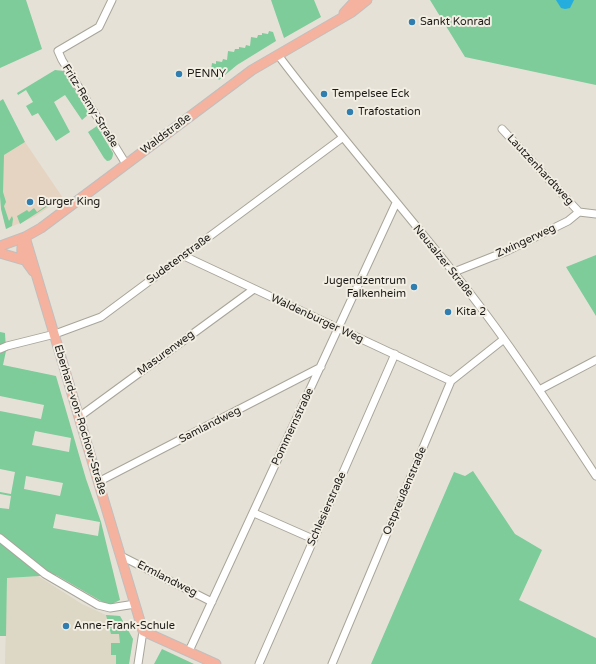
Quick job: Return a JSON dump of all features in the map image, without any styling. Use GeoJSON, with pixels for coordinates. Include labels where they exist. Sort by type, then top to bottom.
{"type":"FeatureCollection","features":[{"type":"Feature","properties":{"kind":"main road","name":"Waldstraße"},"geometry":{"type":"LineString","coordinates":[[332,23],[356,0]]}},
{"type":"Feature","properties":{"kind":"main road","name":"Waldstraße"},"geometry":{"type":"LineString","coordinates":[[0,246],[25,237],[41,228],[247,74],[352,12],[367,0]]}},
{"type":"Feature","properties":{"kind":"main road"},"geometry":{"type":"LineString","coordinates":[[25,237],[21,248],[24,260],[37,275]]}},
{"type":"Feature","properties":{"kind":"main road","name":"Eberhard-von-Rochow-Straße"},"geometry":{"type":"LineString","coordinates":[[25,237],[143,631]]}},
{"type":"Feature","properties":{"kind":"main road"},"geometry":{"type":"LineString","coordinates":[[0,254],[24,260]]}},
{"type":"Feature","properties":{"kind":"main road"},"geometry":{"type":"LineString","coordinates":[[143,631],[216,664]]}},
{"type":"Feature","properties":{"kind":"street","name":"Fritz-Remy-Straße"},"geometry":{"type":"LineString","coordinates":[[112,0],[98,28],[58,51],[62,60],[126,164]]}},
{"type":"Feature","properties":{"kind":"street","name":"Neusalzer Straße"},"geometry":{"type":"LineString","coordinates":[[278,55],[342,138],[454,272],[504,339],[596,476]]}},
{"type":"Feature","properties":{"kind":"street","name":"Lautzenhardtweg"},"geometry":{"type":"LineString","coordinates":[[502,129],[579,212]]}},
{"type":"Feature","properties":{"kind":"street","name":"Sudetenstraße"},"geometry":{"type":"LineString","coordinates":[[0,349],[55,334],[101,317],[342,138]]}},
{"type":"Feature","properties":{"kind":"street","name":"Pommernstraße"},"geometry":{"type":"LineString","coordinates":[[189,651],[396,203]]}},
{"type":"Feature","properties":{"kind":"street"},"geometry":{"type":"LineString","coordinates":[[579,212],[596,214]]}},
{"type":"Feature","properties":{"kind":"street","name":"Zwingerweg"},"geometry":{"type":"LineString","coordinates":[[454,272],[507,251],[568,221],[579,212]]}},
{"type":"Feature","properties":{"kind":"street","name":"Waldenburger Weg"},"geometry":{"type":"LineString","coordinates":[[184,256],[451,381]]}},
{"type":"Feature","properties":{"kind":"street","name":"Masurenweg"},"geometry":{"type":"LineString","coordinates":[[79,417],[254,289]]}},
{"type":"Feature","properties":{"kind":"street","name":"Ostpreußenstraße"},"geometry":{"type":"LineString","coordinates":[[332,664],[451,381],[504,339]]}},
{"type":"Feature","properties":{"kind":"street","name":"Schlesierstraße"},"geometry":{"type":"LineString","coordinates":[[259,664],[395,354]]}},
{"type":"Feature","properties":{"kind":"street"},"geometry":{"type":"LineString","coordinates":[[539,390],[596,360]]}},
{"type":"Feature","properties":{"kind":"street","name":"Samlandweg"},"geometry":{"type":"LineString","coordinates":[[98,482],[321,367]]}},
{"type":"Feature","properties":{"kind":"street"},"geometry":{"type":"LineString","coordinates":[[254,513],[313,539]]}},
{"type":"Feature","properties":{"kind":"street"},"geometry":{"type":"LineString","coordinates":[[0,538],[45,574],[98,605],[110,608],[136,604]]}},
{"type":"Feature","properties":{"kind":"street","name":"Ermlandweg"},"geometry":{"type":"LineString","coordinates":[[121,556],[212,602]]}},
{"type":"Feature","properties":{"kind":"street","name":"Eberhard-von-Rochow-Straße"},"geometry":{"type":"LineString","coordinates":[[138,664],[143,631]]}},
{"type":"Feature","properties":{"kind":"shaded area"},"geometry":{"type":"Polygon","coordinates":[[[25,142],[63,198],[34,217],[6,229],[1,209],[0,157],[25,142]]]}},
{"type":"Feature","properties":{"kind":"shaded area","name":"Anne-Frank-Schule"},"geometry":{"type":"Polygon","coordinates":[[[38,576],[82,604],[106,615],[120,616],[133,639],[129,664],[5,664],[7,578],[38,576]]]}},
{"type":"Feature","properties":{"kind":"green space"},"geometry":{"type":"Polygon","coordinates":[[[0,0],[26,0],[42,49],[0,68],[0,0]]]}},
{"type":"Feature","properties":{"kind":"green space"},"geometry":{"type":"Polygon","coordinates":[[[271,0],[314,0],[321,17],[284,38],[271,0]]]}},
{"type":"Feature","properties":{"kind":"green space"},"geometry":{"type":"Polygon","coordinates":[[[430,0],[596,0],[596,85],[465,57],[430,0]]]}},
{"type":"Feature","properties":{"kind":"green space"},"geometry":{"type":"Polygon","coordinates":[[[269,31],[273,32],[276,41],[237,65],[219,80],[211,70],[212,63],[216,64],[216,61],[222,62],[223,59],[227,60],[228,51],[234,52],[235,49],[239,49],[239,47],[245,48],[246,45],[250,46],[251,37],[257,38],[258,35],[262,35],[262,33],[268,34],[269,31]]]}},
{"type":"Feature","properties":{"kind":"green space"},"geometry":{"type":"Polygon","coordinates":[[[55,70],[64,71],[89,114],[82,120],[65,95],[54,102],[70,132],[56,141],[38,113],[32,116],[26,106],[33,102],[26,90],[18,95],[17,93],[55,70]]]}},
{"type":"Feature","properties":{"kind":"green space"},"geometry":{"type":"Polygon","coordinates":[[[3,99],[25,142],[4,155],[3,192],[6,202],[4,206],[9,221],[12,216],[13,219],[12,226],[6,229],[1,209],[0,196],[0,101],[3,99]]]}},
{"type":"Feature","properties":{"kind":"green space"},"geometry":{"type":"Polygon","coordinates":[[[97,126],[113,153],[111,160],[107,161],[104,158],[88,132],[97,126]]]}},
{"type":"Feature","properties":{"kind":"green space"},"geometry":{"type":"Polygon","coordinates":[[[50,203],[51,204],[20,224],[17,216],[27,210],[29,212],[34,208],[37,212],[50,203]]]}},
{"type":"Feature","properties":{"kind":"green space"},"geometry":{"type":"Polygon","coordinates":[[[596,255],[596,316],[566,267],[596,255]]]}},
{"type":"Feature","properties":{"kind":"green space"},"geometry":{"type":"Polygon","coordinates":[[[0,332],[5,333],[6,351],[3,365],[56,376],[86,479],[101,522],[120,600],[112,604],[106,604],[56,575],[7,578],[6,636],[0,636],[0,508],[9,509],[11,496],[0,494],[0,492],[11,494],[15,472],[0,469],[0,411],[41,419],[44,405],[0,396],[0,332]],[[35,431],[32,445],[69,452],[71,438],[35,431]],[[26,476],[24,489],[60,496],[63,483],[26,476]],[[56,514],[53,528],[98,536],[100,522],[56,514]]]}},
{"type":"Feature","properties":{"kind":"green space"},"geometry":{"type":"Polygon","coordinates":[[[473,471],[515,534],[542,550],[519,600],[596,638],[596,664],[371,664],[454,472],[465,476],[473,471]]]}},
{"type":"Feature","properties":{"kind":"green space"},"geometry":{"type":"Polygon","coordinates":[[[106,615],[120,616],[133,639],[129,664],[116,664],[116,655],[111,655],[111,643],[120,643],[119,634],[111,634],[106,615]]]}},
{"type":"Feature","properties":{"kind":"green space"},"geometry":{"type":"Polygon","coordinates":[[[162,649],[194,664],[154,664],[162,649]]]}},
{"type":"Feature","properties":{"kind":"water"},"geometry":{"type":"Polygon","coordinates":[[[556,0],[574,0],[570,8],[565,9],[561,8],[556,0]]]}},
{"type":"Feature","properties":{"kind":"place","name":"Sankt Konrad"},"geometry":{"type":"Point","coordinates":[412,22]}},
{"type":"Feature","properties":{"kind":"place","name":"PENNY"},"geometry":{"type":"Point","coordinates":[179,74]}},
{"type":"Feature","properties":{"kind":"place","name":"Tempelsee Eck"},"geometry":{"type":"Point","coordinates":[324,94]}},
{"type":"Feature","properties":{"kind":"place","name":"Trafostation"},"geometry":{"type":"Point","coordinates":[350,112]}},
{"type":"Feature","properties":{"kind":"place","name":"Burger King"},"geometry":{"type":"Point","coordinates":[30,202]}},
{"type":"Feature","properties":{"kind":"place","name":"Jugendzentrum Falkenheim"},"geometry":{"type":"Point","coordinates":[414,287]}},
{"type":"Feature","properties":{"kind":"place","name":"Kita 2"},"geometry":{"type":"Point","coordinates":[448,312]}},
{"type":"Feature","properties":{"kind":"place","name":"Anne-Frank-Schule"},"geometry":{"type":"Point","coordinates":[66,626]}}]}
